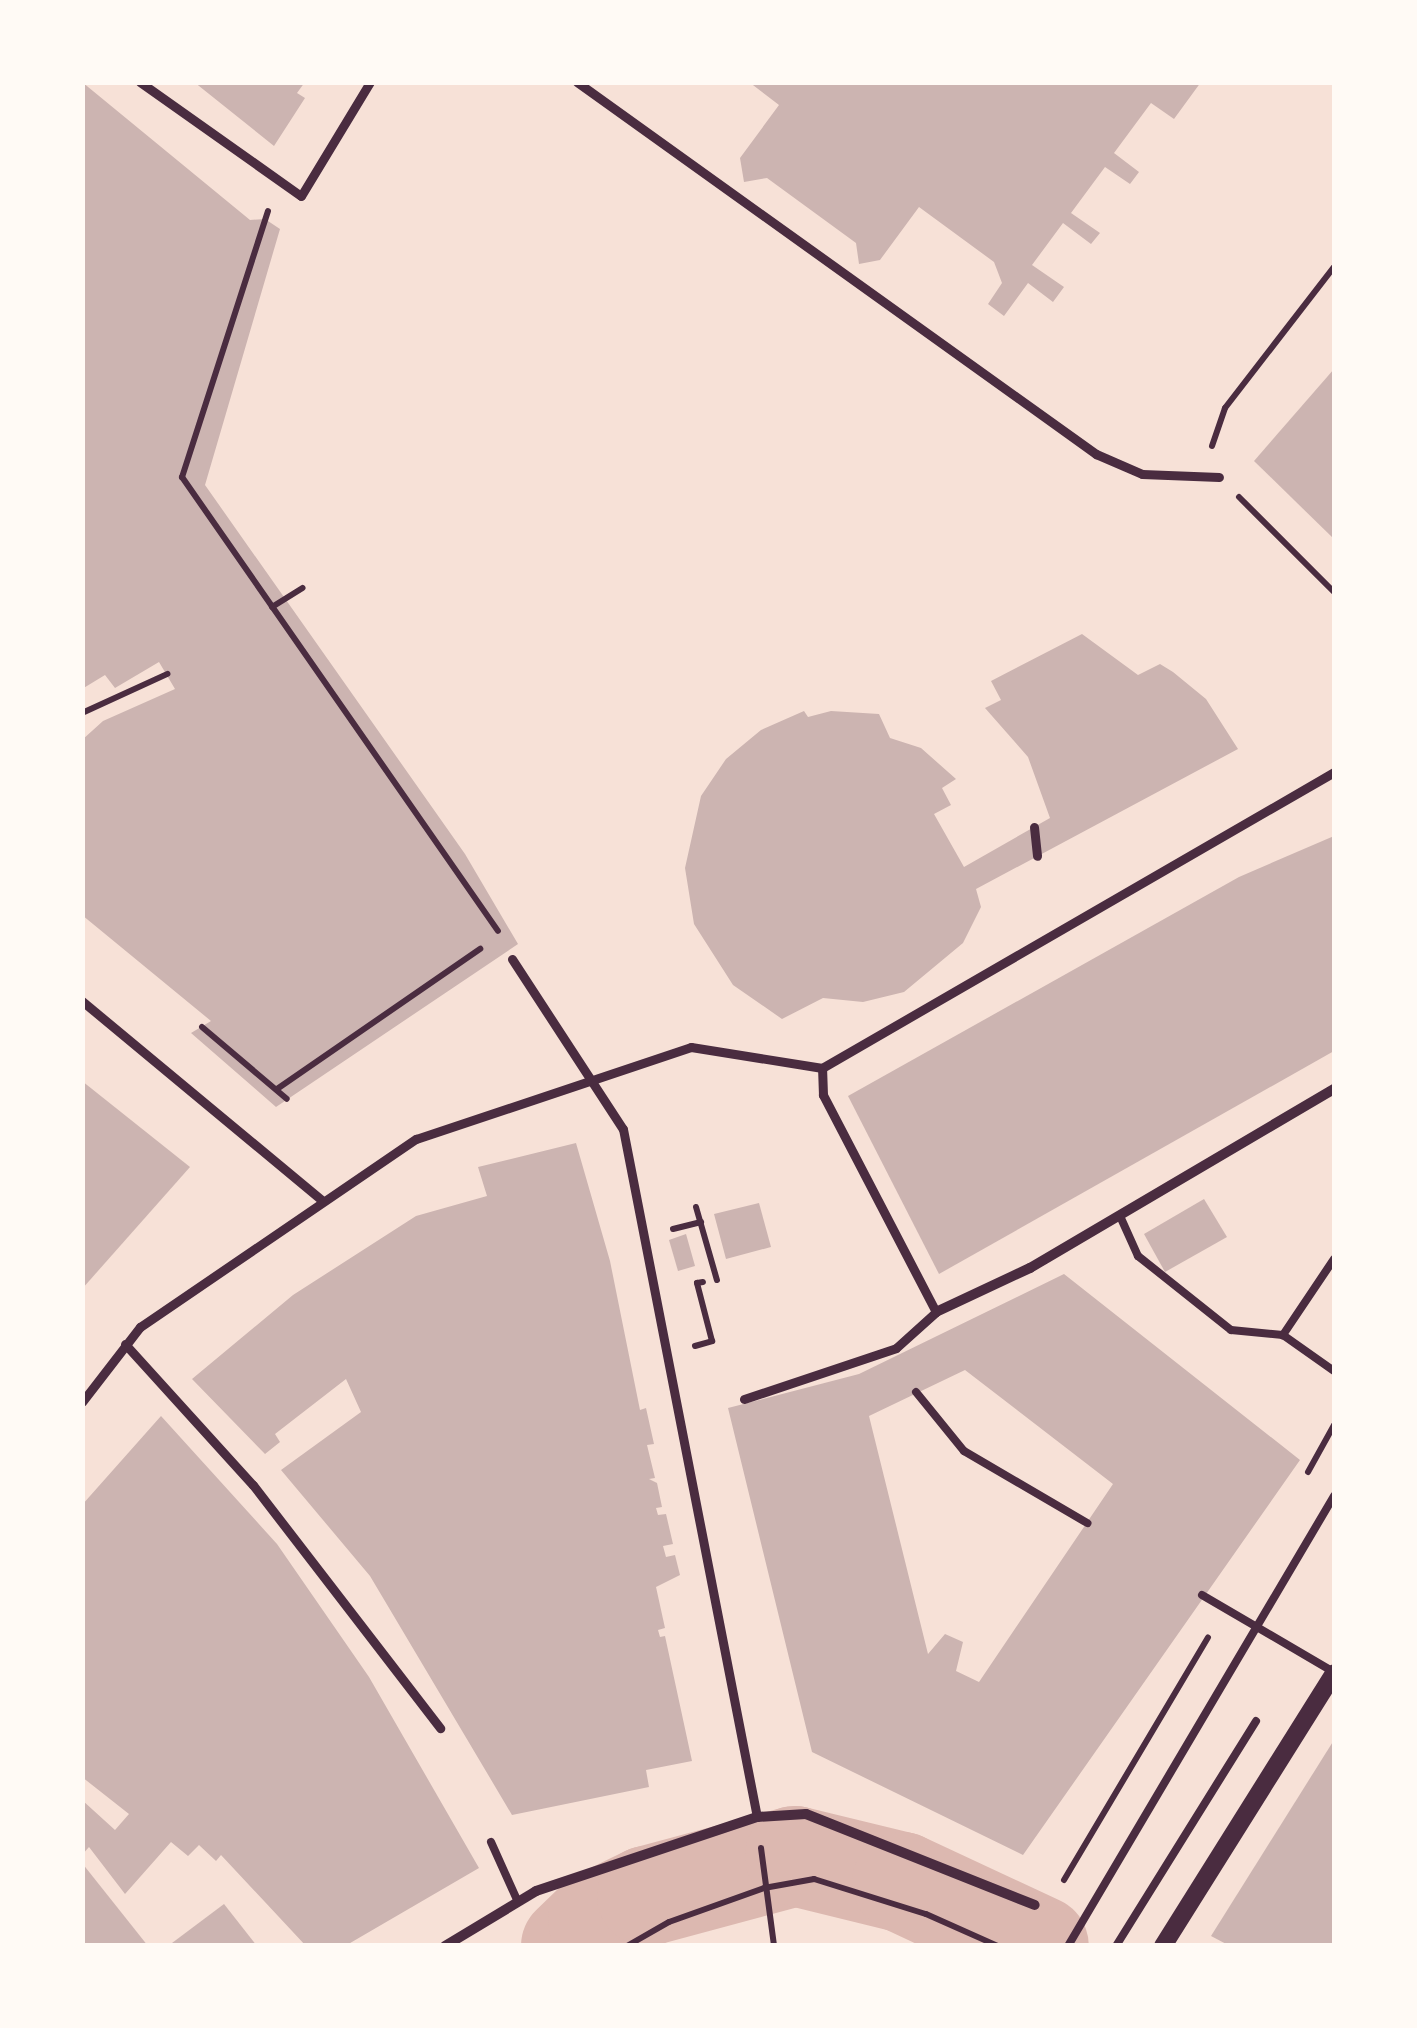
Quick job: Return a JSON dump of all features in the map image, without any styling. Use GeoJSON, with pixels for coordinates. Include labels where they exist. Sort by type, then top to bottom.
{"type":"FeatureCollection","features":[{"type":"Feature","properties":{"kind":"street"},"geometry":{"type":"LineString","coordinates":[[140,82],[301,196],[370,82]]}},
{"type":"Feature","properties":{"kind":"street"},"geometry":{"type":"LineString","coordinates":[[577,82],[1096,454],[1142,474],[1219,477]]}},
{"type":"Feature","properties":{"kind":"street"},"geometry":{"type":"LineString","coordinates":[[82,1402],[140,1327],[322,1200],[416,1140],[690,1047],[822,1068],[1334,772]]}},
{"type":"Feature","properties":{"kind":"street"},"geometry":{"type":"LineString","coordinates":[[1034,827],[1037,856]]}},
{"type":"Feature","properties":{"kind":"street"},"geometry":{"type":"LineString","coordinates":[[512,959],[597,1080],[623,1129],[757,1817]]}},
{"type":"Feature","properties":{"kind":"street"},"geometry":{"type":"LineString","coordinates":[[82,1001],[322,1200]]}},
{"type":"Feature","properties":{"kind":"street"},"geometry":{"type":"LineString","coordinates":[[822,1068],[823,1095],[936,1312]]}},
{"type":"Feature","properties":{"kind":"street"},"geometry":{"type":"LineString","coordinates":[[744,1398],[897,1351],[936,1312],[1120,1216],[1334,1089]]}},
{"type":"Feature","properties":{"kind":"street"},"geometry":{"type":"LineString","coordinates":[[125,1344],[252,1485],[440,1728]]}},
{"type":"Feature","properties":{"kind":"street"},"geometry":{"type":"LineString","coordinates":[[1167,1940],[1334,1673]]}},
{"type":"Feature","properties":{"kind":"street"},"geometry":{"type":"LineString","coordinates":[[445,1946],[518,1902],[757,1817],[806,1814],[1035,1905]]}},
{"type":"Feature","properties":{"kind":"lane"},"geometry":{"type":"LineString","coordinates":[[1120,1216],[1138,1256],[1230,1330],[1283,1335],[1334,1371]]}},
{"type":"Feature","properties":{"kind":"lane"},"geometry":{"type":"LineString","coordinates":[[1283,1335],[1334,1259]]}},
{"type":"Feature","properties":{"kind":"lane"},"geometry":{"type":"LineString","coordinates":[[916,1392],[964,1451],[1087,1523]]}},
{"type":"Feature","properties":{"kind":"lane"},"geometry":{"type":"LineString","coordinates":[[1068,1946],[1334,1496]]}},
{"type":"Feature","properties":{"kind":"lane"},"geometry":{"type":"LineString","coordinates":[[1202,1595],[1334,1673]]}},
{"type":"Feature","properties":{"kind":"lane"},"geometry":{"type":"LineString","coordinates":[[1116,1946],[1256,1721]]}},
{"type":"Feature","properties":{"kind":"lane"},"geometry":{"type":"LineString","coordinates":[[491,1842],[518,1902]]}},
{"type":"Feature","properties":{"kind":"path"},"geometry":{"type":"LineString","coordinates":[[265,219],[182,477],[501,935]]}},
{"type":"Feature","properties":{"kind":"path"},"geometry":{"type":"LineString","coordinates":[[1334,267],[1225,408],[1209,454],[1219,477],[1334,592]]}},
{"type":"Feature","properties":{"kind":"path"},"geometry":{"type":"LineString","coordinates":[[272,607],[303,588]]}},
{"type":"Feature","properties":{"kind":"path"},"geometry":{"type":"LineString","coordinates":[[82,713],[168,674]]}},
{"type":"Feature","properties":{"kind":"path"},"geometry":{"type":"LineString","coordinates":[[277,1089],[509,929]]}},
{"type":"Feature","properties":{"kind":"path"},"geometry":{"type":"LineString","coordinates":[[202,1027],[287,1099]]}},
{"type":"Feature","properties":{"kind":"path"},"geometry":{"type":"LineString","coordinates":[[696,1207],[717,1280]]}},
{"type":"Feature","properties":{"kind":"path"},"geometry":{"type":"LineString","coordinates":[[686,1225],[701,1222]]}},
{"type":"Feature","properties":{"kind":"path"},"geometry":{"type":"LineString","coordinates":[[703,1282],[697,1284],[712,1341]]}},
{"type":"Feature","properties":{"kind":"path"},"geometry":{"type":"LineString","coordinates":[[1299,1487],[1334,1426]]}},
{"type":"Feature","properties":{"kind":"path"},"geometry":{"type":"LineString","coordinates":[[1066,1878],[1226,1609]]}},
{"type":"Feature","properties":{"kind":"path"},"geometry":{"type":"LineString","coordinates":[[760,1840],[774,1946]]}},
{"type":"Feature","properties":{"kind":"path"},"geometry":{"type":"LineString","coordinates":[[627,1946],[669,1922],[764,1888],[814,1879],[926,1914],[998,1946]]}},
{"type":"Feature","properties":{"kind":"building"},"geometry":{"type":"Polygon","coordinates":[[[82,82],[250,220],[265,219],[280,229],[205,485],[465,854],[518,944],[276,1107],[191,1033],[211,1021],[82,915],[82,740],[103,721],[175,689],[159,662],[115,688],[105,675],[82,689],[82,82]]]}},
{"type":"Feature","properties":{"kind":"building"},"geometry":{"type":"Polygon","coordinates":[[[194,82],[305,82],[297,93],[305,98],[274,146],[194,82]]]}},
{"type":"Feature","properties":{"kind":"building"},"geometry":{"type":"Polygon","coordinates":[[[749,82],[1201,82],[1174,119],[1151,103],[1114,153],[1139,172],[1130,184],[1105,167],[1071,213],[1100,233],[1091,244],[1063,223],[1032,265],[1064,287],[1053,302],[1028,283],[1004,316],[988,304],[1002,283],[994,262],[919,207],[880,260],[859,264],[856,243],[767,178],[744,182],[740,158],[779,105],[749,82]]]}},
{"type":"Feature","properties":{"kind":"building"},"geometry":{"type":"Polygon","coordinates":[[[1334,369],[1334,539],[1254,461],[1334,369]]]}},
{"type":"Feature","properties":{"kind":"building"},"geometry":{"type":"Polygon","coordinates":[[[1082,634],[1138,675],[1160,664],[1173,672],[1206,699],[1238,749],[976,889],[981,907],[963,943],[904,992],[863,1002],[823,998],[782,1019],[733,985],[694,924],[685,868],[701,796],[726,759],[761,730],[804,711],[808,717],[831,711],[879,714],[890,738],[921,748],[956,779],[942,788],[951,805],[934,814],[964,867],[1050,818],[1028,757],[985,708],[1001,700],[991,681],[1082,634]]]}},
{"type":"Feature","properties":{"kind":"building"},"geometry":{"type":"Polygon","coordinates":[[[1334,836],[1334,1051],[939,1274],[848,1096],[1239,877],[1334,836]]]}},
{"type":"Feature","properties":{"kind":"building"},"geometry":{"type":"Polygon","coordinates":[[[82,1081],[190,1167],[82,1289],[82,1081]]]}},
{"type":"Feature","properties":{"kind":"building"},"geometry":{"type":"Polygon","coordinates":[[[576,1143],[610,1261],[640,1410],[646,1408],[654,1444],[647,1445],[655,1478],[649,1479],[657,1483],[662,1507],[656,1508],[658,1515],[666,1514],[673,1544],[663,1546],[666,1557],[675,1555],[680,1575],[656,1587],[665,1628],[658,1630],[660,1637],[665,1636],[692,1761],[646,1770],[649,1787],[512,1815],[370,1576],[281,1470],[361,1412],[346,1379],[275,1434],[280,1442],[265,1454],[192,1379],[293,1295],[416,1216],[487,1196],[478,1167],[576,1143]]]}},
{"type":"Feature","properties":{"kind":"building"},"geometry":{"type":"Polygon","coordinates":[[[1204,1199],[1227,1237],[1165,1272],[1144,1234],[1204,1199]]]}},
{"type":"Feature","properties":{"kind":"building"},"geometry":{"type":"Polygon","coordinates":[[[759,1203],[771,1247],[726,1259],[714,1214],[759,1203]]]}},
{"type":"Feature","properties":{"kind":"building"},"geometry":{"type":"Polygon","coordinates":[[[686,1234],[695,1266],[678,1271],[669,1240],[686,1234]]]}},
{"type":"Feature","properties":{"kind":"building"},"geometry":{"type":"Polygon","coordinates":[[[1064,1274],[1300,1460],[1023,1855],[812,1752],[728,1408],[859,1374],[1064,1274]],[[965,1370],[869,1416],[928,1654],[945,1634],[963,1642],[956,1671],[979,1682],[1113,1484],[965,1370]]]}},
{"type":"Feature","properties":{"kind":"building"},"geometry":{"type":"Polygon","coordinates":[[[161,1416],[277,1544],[369,1677],[479,1868],[345,1946],[306,1946],[221,1855],[216,1861],[199,1845],[188,1856],[171,1842],[125,1894],[89,1847],[82,1855],[82,1800],[115,1830],[129,1814],[82,1777],[82,1505],[161,1416]]]}},
{"type":"Feature","properties":{"kind":"building"},"geometry":{"type":"Polygon","coordinates":[[[1334,1740],[1334,1946],[1230,1946],[1211,1936],[1334,1740]]]}},
{"type":"Feature","properties":{"kind":"building"},"geometry":{"type":"Polygon","coordinates":[[[82,1863],[148,1946],[82,1946],[82,1863]]]}},
{"type":"Feature","properties":{"kind":"building"},"geometry":{"type":"Polygon","coordinates":[[[224,1904],[257,1946],[168,1946],[224,1904]]]}},
{"type":"Feature","properties":{"kind":"waterway"},"geometry":{"type":"LineString","coordinates":[[571,1946],[598,1920],[647,1896],[795,1856],[902,1882],[1039,1946]]}}]}
